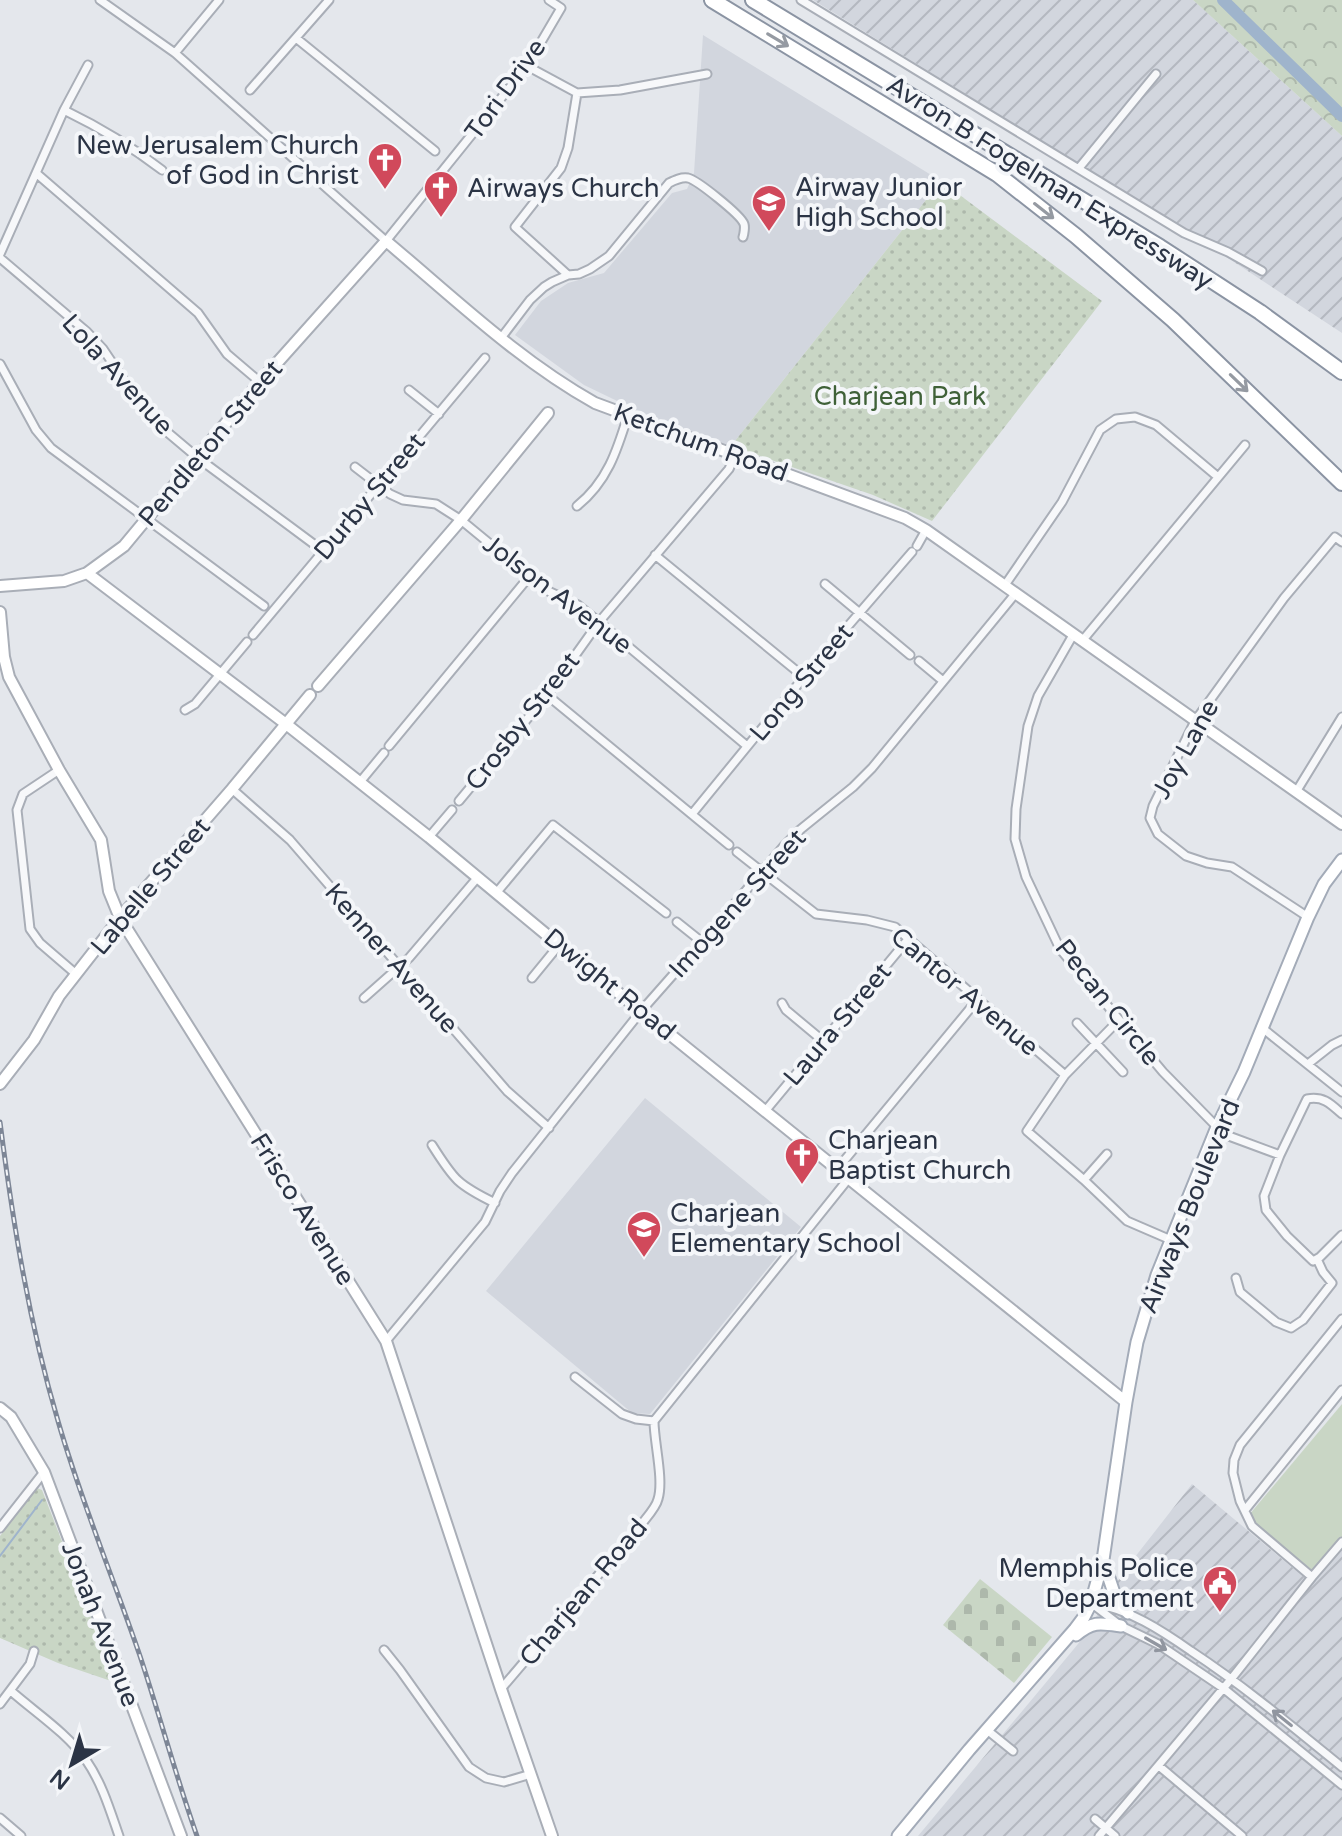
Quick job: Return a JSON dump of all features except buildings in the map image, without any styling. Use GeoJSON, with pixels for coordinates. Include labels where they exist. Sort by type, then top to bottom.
{"type":"FeatureCollection","features":[{"type":"Feature","properties":{"kind":"highway","name":"Avron B Fogelman Expressway"},"geometry":{"type":"LineString","coordinates":[[712,0],[997,174],[1076,236],[1173,320],[1342,483]]}},
{"type":"Feature","properties":{"kind":"highway","name":"Avron B Fogelman Expressway"},"geometry":{"type":"LineString","coordinates":[[753,0],[1160,247],[1301,340],[1342,372]]}},
{"type":"Feature","properties":{"kind":"highway"},"geometry":{"type":"LineString","coordinates":[[1301,340],[1342,364]]}},
{"type":"Feature","properties":{"kind":"main road","name":"Airways Boulevard"},"geometry":{"type":"LineString","coordinates":[[898,1836],[1084,1617],[1091,1603],[1103,1560],[1137,1342],[1157,1275],[1308,917],[1324,884],[1342,860]]}},
{"type":"Feature","properties":{"kind":"main road"},"geometry":{"type":"LineString","coordinates":[[1103,1560],[1115,1596],[1128,1613]]}},
{"type":"Feature","properties":{"kind":"main road"},"geometry":{"type":"LineString","coordinates":[[1059,1647],[1087,1626],[1099,1623],[1121,1626]]}},
{"type":"Feature","properties":{"kind":"street","name":"Ketchum Road"},"geometry":{"type":"LineString","coordinates":[[100,0],[175,53],[386,241],[501,338],[567,387],[595,403],[905,518],[1005,585],[1342,824]]}},
{"type":"Feature","properties":{"kind":"street"},"geometry":{"type":"LineString","coordinates":[[175,53],[219,0]]}},
{"type":"Feature","properties":{"kind":"street"},"geometry":{"type":"LineString","coordinates":[[250,90],[329,0]]}},
{"type":"Feature","properties":{"kind":"street","name":"Tori Drive"},"geometry":{"type":"LineString","coordinates":[[386,241],[527,66],[561,8],[549,0]]}},
{"type":"Feature","properties":{"kind":"street"},"geometry":{"type":"LineString","coordinates":[[801,0],[1184,233],[1262,271]]}},
{"type":"Feature","properties":{"kind":"street"},"geometry":{"type":"LineString","coordinates":[[296,38],[435,151]]}},
{"type":"Feature","properties":{"kind":"street"},"geometry":{"type":"LineString","coordinates":[[0,256],[64,110],[88,65]]}},
{"type":"Feature","properties":{"kind":"street"},"geometry":{"type":"LineString","coordinates":[[527,66],[577,93],[620,90],[707,74]]}},
{"type":"Feature","properties":{"kind":"street"},"geometry":{"type":"LineString","coordinates":[[1079,168],[1156,74]]}},
{"type":"Feature","properties":{"kind":"street"},"geometry":{"type":"LineString","coordinates":[[568,275],[515,227],[561,168],[568,148],[577,93]]}},
{"type":"Feature","properties":{"kind":"street"},"geometry":{"type":"LineString","coordinates":[[64,110],[95,124],[136,149],[162,170]]}},
{"type":"Feature","properties":{"kind":"street"},"geometry":{"type":"LineString","coordinates":[[36,173],[198,313],[227,354],[260,382]]}},
{"type":"Feature","properties":{"kind":"street"},"geometry":{"type":"LineString","coordinates":[[501,338],[537,294],[552,282],[590,269],[609,256],[669,183],[678,178],[697,182],[740,218],[744,227],[743,237]]}},
{"type":"Feature","properties":{"kind":"street","name":"Pendleton Street"},"geometry":{"type":"LineString","coordinates":[[0,586],[64,581],[87,573],[124,546],[260,382],[386,241]]}},
{"type":"Feature","properties":{"kind":"street","name":"Lola Avenue"},"geometry":{"type":"LineString","coordinates":[[0,256],[87,332],[160,426],[315,545]]}},
{"type":"Feature","properties":{"kind":"street","name":"Durby Street"},"geometry":{"type":"LineString","coordinates":[[253,635],[485,358]]}},
{"type":"Feature","properties":{"kind":"street"},"geometry":{"type":"LineString","coordinates":[[0,364],[36,430],[51,448],[264,606]]}},
{"type":"Feature","properties":{"kind":"street"},"geometry":{"type":"LineString","coordinates":[[409,390],[439,414]]}},
{"type":"Feature","properties":{"kind":"street","name":"Labelle Street"},"geometry":{"type":"LineString","coordinates":[[0,1084],[34,1040],[59,996],[120,918],[461,520],[548,413]]}},
{"type":"Feature","properties":{"kind":"street"},"geometry":{"type":"LineString","coordinates":[[577,506],[602,481],[628,415]]}},
{"type":"Feature","properties":{"kind":"street"},"geometry":{"type":"LineString","coordinates":[[1005,585],[1062,502],[1100,430],[1116,419],[1135,417],[1156,425],[1218,477]]}},
{"type":"Feature","properties":{"kind":"street","name":"Pecan Circle"},"geometry":{"type":"LineString","coordinates":[[1245,445],[1059,657],[1038,696],[1028,726],[1016,809],[1015,839],[1026,877],[1060,949],[1119,1020],[1163,1072],[1226,1135],[1280,1155]]}},
{"type":"Feature","properties":{"kind":"street","name":"Crosby Street"},"geometry":{"type":"LineString","coordinates":[[459,801],[547,695],[599,622],[729,469],[735,455]]}},
{"type":"Feature","properties":{"kind":"street","name":"Jolson Avenue"},"geometry":{"type":"LineString","coordinates":[[355,467],[390,494],[403,500],[436,504],[461,520],[528,578],[558,597],[578,605],[747,746]]}},
{"type":"Feature","properties":{"kind":"street","name":"Long Street"},"geometry":{"type":"LineString","coordinates":[[692,814],[914,549],[926,530]]}},
{"type":"Feature","properties":{"kind":"street","name":"Joy Lane"},"geometry":{"type":"LineString","coordinates":[[1308,917],[1232,867],[1186,856],[1158,834],[1150,818],[1195,721],[1284,598],[1335,537],[1342,542]]}},
{"type":"Feature","properties":{"kind":"street"},"geometry":{"type":"LineString","coordinates":[[655,555],[804,677]]}},
{"type":"Feature","properties":{"kind":"street","name":"Dwight Road"},"geometry":{"type":"LineString","coordinates":[[87,573],[429,837],[1126,1402]]}},
{"type":"Feature","properties":{"kind":"street"},"geometry":{"type":"LineString","coordinates":[[360,782],[528,578]]}},
{"type":"Feature","properties":{"kind":"street"},"geometry":{"type":"LineString","coordinates":[[825,584],[910,655]]}},
{"type":"Feature","properties":{"kind":"street","name":"Imogene Street"},"geometry":{"type":"LineString","coordinates":[[386,1341],[485,1222],[512,1173],[642,1010],[801,829],[863,778],[1016,593]]}},
{"type":"Feature","properties":{"kind":"street","name":"Frisco Avenue"},"geometry":{"type":"LineString","coordinates":[[0,612],[9,677],[101,840],[109,891],[120,918],[386,1341],[552,1836]]}},
{"type":"Feature","properties":{"kind":"street"},"geometry":{"type":"LineString","coordinates":[[185,710],[195,704],[247,642]]}},
{"type":"Feature","properties":{"kind":"street"},"geometry":{"type":"LineString","coordinates":[[919,661],[943,681]]}},
{"type":"Feature","properties":{"kind":"street"},"geometry":{"type":"LineString","coordinates":[[547,695],[729,845]]}},
{"type":"Feature","properties":{"kind":"street"},"geometry":{"type":"LineString","coordinates":[[1296,792],[1342,717]]}},
{"type":"Feature","properties":{"kind":"street"},"geometry":{"type":"LineString","coordinates":[[59,770],[23,794],[17,810],[30,929],[40,943],[76,974]]}},
{"type":"Feature","properties":{"kind":"street","name":"Kenner Avenue"},"geometry":{"type":"LineString","coordinates":[[232,789],[290,840],[507,1091],[549,1128]]}},
{"type":"Feature","properties":{"kind":"street","name":"Crosby Street"},"geometry":{"type":"LineString","coordinates":[[429,837],[452,810]]}},
{"type":"Feature","properties":{"kind":"street"},"geometry":{"type":"LineString","coordinates":[[497,892],[553,825],[666,913]]}},
{"type":"Feature","properties":{"kind":"street","name":"Cantor Avenue"},"geometry":{"type":"LineString","coordinates":[[737,852],[816,914],[895,927],[1065,1075]]}},
{"type":"Feature","properties":{"kind":"street"},"geometry":{"type":"LineString","coordinates":[[364,998],[400,967],[478,877]]}},
{"type":"Feature","properties":{"kind":"street"},"geometry":{"type":"LineString","coordinates":[[677,922],[702,942]]}},
{"type":"Feature","properties":{"kind":"street","name":"Laura Street"},"geometry":{"type":"LineString","coordinates":[[766,1110],[909,938]]}},
{"type":"Feature","properties":{"kind":"street"},"geometry":{"type":"LineString","coordinates":[[532,978],[559,945]]}},
{"type":"Feature","properties":{"kind":"street"},"geometry":{"type":"LineString","coordinates":[[838,1168],[978,999]]}},
{"type":"Feature","properties":{"kind":"street"},"geometry":{"type":"LineString","coordinates":[[782,1003],[786,1010],[822,1040]]}},
{"type":"Feature","properties":{"kind":"street"},"geometry":{"type":"LineString","coordinates":[[1119,1020],[1065,1075],[1027,1131],[1127,1221],[1171,1240]]}},
{"type":"Feature","properties":{"kind":"street"},"geometry":{"type":"LineString","coordinates":[[1077,1023],[1123,1072]]}},
{"type":"Feature","properties":{"kind":"street"},"geometry":{"type":"LineString","coordinates":[[1261,1027],[1342,1092]]}},
{"type":"Feature","properties":{"kind":"street"},"geometry":{"type":"LineString","coordinates":[[1308,1064],[1342,1040]]}},
{"type":"Feature","properties":{"kind":"street"},"geometry":{"type":"LineString","coordinates":[[1342,1114],[1327,1100],[1317,1097],[1307,1099],[1264,1196],[1266,1210],[1313,1261],[1342,1235]]}},
{"type":"Feature","properties":{"kind":"street"},"geometry":{"type":"LineString","coordinates":[[432,1145],[461,1185],[495,1203]]}},
{"type":"Feature","properties":{"kind":"street"},"geometry":{"type":"LineString","coordinates":[[1084,1180],[1107,1154]]}},
{"type":"Feature","properties":{"kind":"street"},"geometry":{"type":"LineString","coordinates":[[575,1377],[622,1414],[654,1421],[849,1178]]}},
{"type":"Feature","properties":{"kind":"street"},"geometry":{"type":"LineString","coordinates":[[1236,1278],[1240,1292],[1276,1322],[1291,1328],[1303,1320],[1332,1283],[1317,1259]]}},
{"type":"Feature","properties":{"kind":"street"},"geometry":{"type":"LineString","coordinates":[[1312,1577],[1252,1526],[1240,1501],[1233,1473],[1234,1460],[1240,1445],[1342,1319]]}},
{"type":"Feature","properties":{"kind":"street"},"geometry":{"type":"LineString","coordinates":[[1245,1510],[1342,1390]]}},
{"type":"Feature","properties":{"kind":"street","name":"Jonah Avenue"},"geometry":{"type":"LineString","coordinates":[[0,1408],[11,1417],[44,1472],[181,1836]]}},
{"type":"Feature","properties":{"kind":"street","name":"Charjean Road"},"geometry":{"type":"LineString","coordinates":[[501,1689],[622,1549],[658,1499],[654,1421]]}},
{"type":"Feature","properties":{"kind":"street"},"geometry":{"type":"LineString","coordinates":[[0,1528],[44,1472]]}},
{"type":"Feature","properties":{"kind":"street"},"geometry":{"type":"LineString","coordinates":[[1099,1836],[1342,1542]]}},
{"type":"Feature","properties":{"kind":"street"},"geometry":{"type":"LineString","coordinates":[[1091,1603],[1128,1613],[1165,1633],[1232,1678],[1342,1767]]}},
{"type":"Feature","properties":{"kind":"street"},"geometry":{"type":"LineString","coordinates":[[1091,1603],[1121,1626],[1158,1644],[1223,1688],[1342,1785]]}},
{"type":"Feature","properties":{"kind":"street"},"geometry":{"type":"LineString","coordinates":[[384,1650],[469,1767],[486,1778],[504,1782],[531,1774]]}},
{"type":"Feature","properties":{"kind":"street"},"geometry":{"type":"LineString","coordinates":[[0,1704],[30,1664],[34,1651]]}},
{"type":"Feature","properties":{"kind":"street"},"geometry":{"type":"LineString","coordinates":[[11,1691],[82,1756],[98,1781],[119,1836]]}},
{"type":"Feature","properties":{"kind":"street"},"geometry":{"type":"LineString","coordinates":[[987,1730],[1013,1751]]}},
{"type":"Feature","properties":{"kind":"street"},"geometry":{"type":"LineString","coordinates":[[1159,1766],[1242,1836]]}},
{"type":"Feature","properties":{"kind":"street"},"geometry":{"type":"LineString","coordinates":[[0,1818],[21,1836]]}},
{"type":"Feature","properties":{"kind":"street"},"geometry":{"type":"LineString","coordinates":[[1095,1819],[1115,1836]]}},
{"type":"Feature","properties":{"kind":"shaded area"},"geometry":{"type":"Polygon","coordinates":[[[813,0],[1193,0],[1342,136],[1342,333],[1164,216],[813,0]]]}},
{"type":"Feature","properties":{"kind":"shaded area","name":"Airway Junior High School"},"geometry":{"type":"Polygon","coordinates":[[[703,35],[941,181],[731,446],[638,411],[584,385],[515,335],[541,301],[568,283],[604,273],[672,193],[687,189],[694,173],[703,35]]]}},
{"type":"Feature","properties":{"kind":"shaded area","name":"Charjean Elementary School"},"geometry":{"type":"Polygon","coordinates":[[[645,1098],[801,1227],[650,1414],[632,1413],[486,1291],[645,1098]]]}},
{"type":"Feature","properties":{"kind":"shaded area"},"geometry":{"type":"Polygon","coordinates":[[[1192,1484],[1312,1584],[1342,1548],[1342,1836],[918,1836],[1083,1638],[1124,1571],[1192,1484]]]}},
{"type":"Feature","properties":{"kind":"green space"},"geometry":{"type":"Polygon","coordinates":[[[1193,0],[1342,0],[1342,136],[1193,0]]]}},
{"type":"Feature","properties":{"kind":"green space","name":"Charjean Park"},"geometry":{"type":"Polygon","coordinates":[[[941,181],[1102,301],[932,521],[873,495],[731,446],[941,181]]]}},
{"type":"Feature","properties":{"kind":"green space"},"geometry":{"type":"Polygon","coordinates":[[[1342,1404],[1342,1544],[1314,1571],[1304,1567],[1254,1525],[1249,1515],[1342,1404]]]}},
{"type":"Feature","properties":{"kind":"green space"},"geometry":{"type":"Polygon","coordinates":[[[37,1488],[42,1490],[117,1683],[58,1663],[0,1638],[0,1536],[37,1488]]]}},
{"type":"Feature","properties":{"kind":"green space"},"geometry":{"type":"Polygon","coordinates":[[[980,1579],[1052,1637],[1014,1683],[943,1625],[980,1579]]]}},
{"type":"Feature","properties":{"kind":"waterway"},"geometry":{"type":"LineString","coordinates":[[1223,0],[1342,116]]}},
{"type":"Feature","properties":{"kind":"waterway"},"geometry":{"type":"LineString","coordinates":[[0,1556],[42,1500]]}},
{"type":"Feature","properties":{"kind":"railway"},"geometry":{"type":"LineString","coordinates":[[0,1122],[23,1273],[58,1421],[140,1656],[197,1836]]}},
{"type":"Feature","properties":{"kind":"place","name":"New Jerusalem Church of God in Christ"},"geometry":{"type":"Point","coordinates":[385,191]}},
{"type":"Feature","properties":{"kind":"place","name":"Airways Church"},"geometry":{"type":"Point","coordinates":[441,219]}},
{"type":"Feature","properties":{"kind":"place","name":"Airway Junior High School"},"geometry":{"type":"Point","coordinates":[769,233]}},
{"type":"Feature","properties":{"kind":"place","name":"Charjean Baptist Church"},"geometry":{"type":"Point","coordinates":[802,1186]}},
{"type":"Feature","properties":{"kind":"place","name":"Charjean Elementary School"},"geometry":{"type":"Point","coordinates":[644,1259]}},
{"type":"Feature","properties":{"kind":"place","name":"Memphis Police Department"},"geometry":{"type":"Point","coordinates":[1220,1614]}}]}
